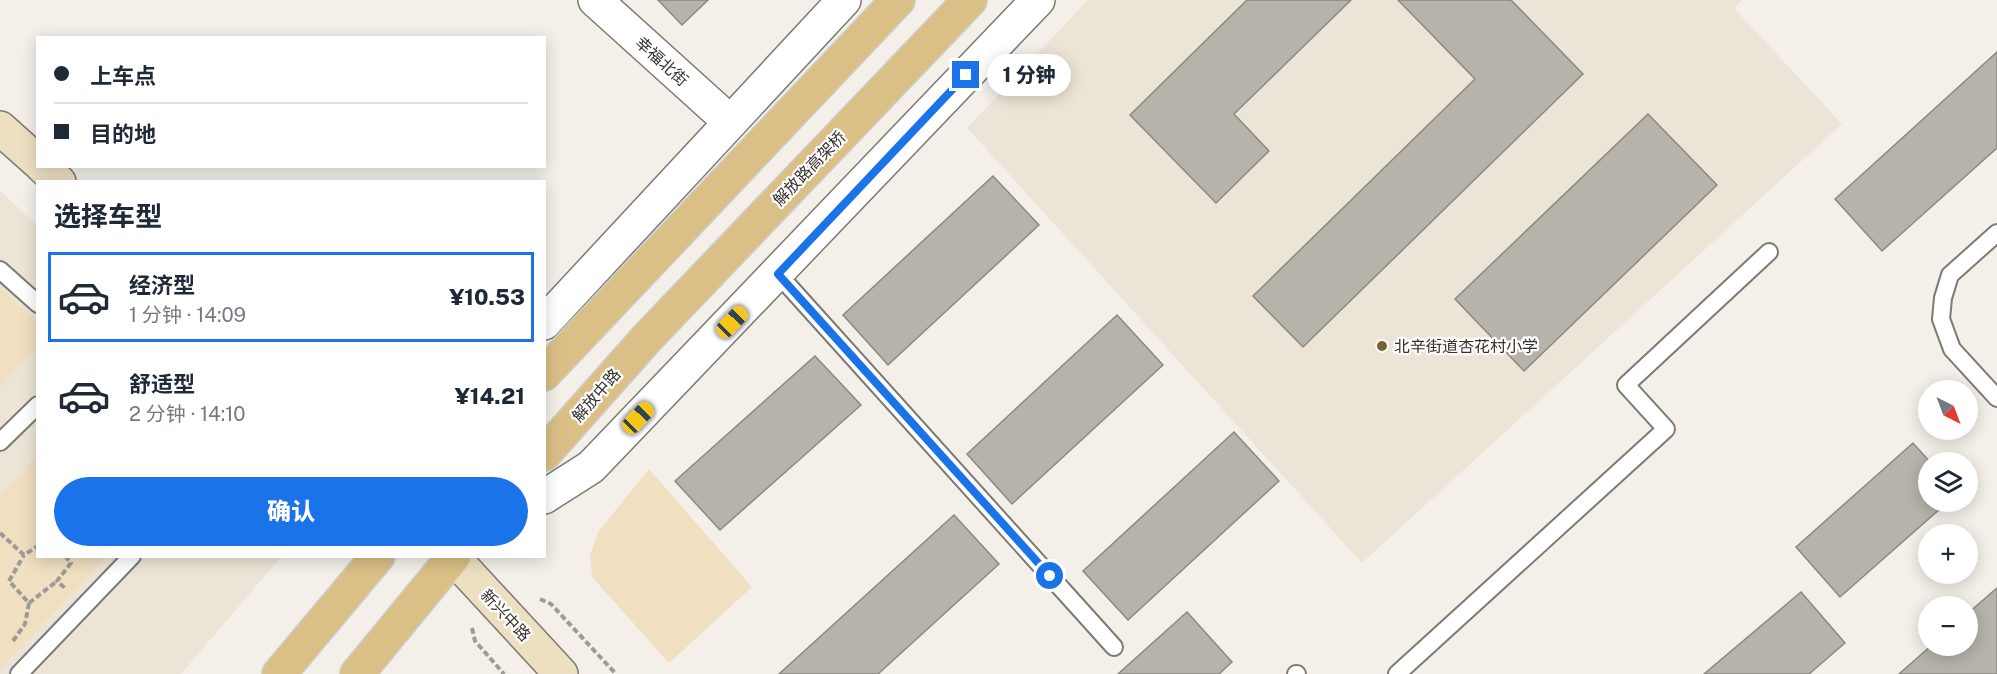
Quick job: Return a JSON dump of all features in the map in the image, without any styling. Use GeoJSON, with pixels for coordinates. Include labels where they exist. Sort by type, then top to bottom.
{"type":"FeatureCollection","features":[{"type":"Feature","properties":{"kind":"main road"},"geometry":{"type":"LineString","coordinates":[[546,372],[898,0]]}},
{"type":"Feature","properties":{"kind":"main road","name":"解放路高架桥"},"geometry":{"type":"LineString","coordinates":[[648,337],[970,0]]}},
{"type":"Feature","properties":{"kind":"main road"},"geometry":{"type":"LineString","coordinates":[[0,128],[36,160]]}},
{"type":"Feature","properties":{"kind":"main road"},"geometry":{"type":"LineString","coordinates":[[44,168],[57,180]]}},
{"type":"Feature","properties":{"kind":"main road","name":"解放中路"},"geometry":{"type":"LineString","coordinates":[[546,452],[648,337]]}},
{"type":"Feature","properties":{"kind":"main road"},"geometry":{"type":"LineString","coordinates":[[279,674],[376,558]]}},
{"type":"Feature","properties":{"kind":"main road"},"geometry":{"type":"LineString","coordinates":[[357,674],[452,558]]}},
{"type":"Feature","properties":{"kind":"main road","name":"新兴中路"},"geometry":{"type":"LineString","coordinates":[[454,558],[561,674]]}},
{"type":"Feature","properties":{"kind":"street","name":"幸福北街"},"geometry":{"type":"LineString","coordinates":[[595,0],[729,122]]}},
{"type":"Feature","properties":{"kind":"street"},"geometry":{"type":"LineString","coordinates":[[546,321],[844,0]]}},
{"type":"Feature","properties":{"kind":"street"},"geometry":{"type":"LineString","coordinates":[[546,496],[591,467],[1038,0]]}},
{"type":"Feature","properties":{"kind":"lane"},"geometry":{"type":"LineString","coordinates":[[1997,233],[1950,275],[1943,298],[1941,319],[1952,349],[1997,398]]}},
{"type":"Feature","properties":{"kind":"lane"},"geometry":{"type":"LineString","coordinates":[[1397,674],[1666,429],[1626,385],[1769,252]]}},
{"type":"Feature","properties":{"kind":"lane"},"geometry":{"type":"LineString","coordinates":[[0,270],[36,302]]}},
{"type":"Feature","properties":{"kind":"lane"},"geometry":{"type":"LineString","coordinates":[[778,274],[1114,647]]}},
{"type":"Feature","properties":{"kind":"lane"},"geometry":{"type":"LineString","coordinates":[[0,442],[36,407]]}},
{"type":"Feature","properties":{"kind":"lane"},"geometry":{"type":"LineString","coordinates":[[19,674],[130,558]]}},
{"type":"Feature","properties":{"kind":"path"},"geometry":{"type":"LineString","coordinates":[[0,533],[24,555]]}},
{"type":"Feature","properties":{"kind":"path"},"geometry":{"type":"LineString","coordinates":[[29,603],[9,581],[24,555],[36,547]]}},
{"type":"Feature","properties":{"kind":"path"},"geometry":{"type":"LineString","coordinates":[[6,649],[25,624],[29,603],[57,581],[70,563],[66,558]]}},
{"type":"Feature","properties":{"kind":"path"},"geometry":{"type":"LineString","coordinates":[[57,581],[83,607]]}},
{"type":"Feature","properties":{"kind":"shaded area","name":"北辛街道杏花村小学"},"geometry":{"type":"Polygon","coordinates":[[[1088,0],[1742,0],[1734,8],[1842,124],[1362,563],[967,128],[1088,0]]]}},
{"type":"Feature","properties":{"kind":"shaded area"},"geometry":{"type":"Polygon","coordinates":[[[0,190],[36,225],[36,558],[280,558],[181,674],[0,674],[0,190]]]}},
{"type":"Feature","properties":{"kind":"shaded area"},"geometry":{"type":"Polygon","coordinates":[[[0,287],[36,321],[36,348],[0,388],[0,287]]]}},
{"type":"Feature","properties":{"kind":"shaded area"},"geometry":{"type":"Polygon","coordinates":[[[36,456],[36,558],[106,558],[0,669],[0,495],[36,456]]]}},
{"type":"Feature","properties":{"kind":"shaded area"},"geometry":{"type":"Polygon","coordinates":[[[649,469],[752,587],[669,663],[592,577],[590,556],[598,532],[649,469]]]}},
{"type":"Feature","properties":{"kind":"building"},"geometry":{"type":"Polygon","coordinates":[[[658,0],[708,0],[682,25],[658,0]]]}},
{"type":"Feature","properties":{"kind":"building"},"geometry":{"type":"Polygon","coordinates":[[[1247,0],[1351,0],[1234,114],[1269,151],[1216,203],[1130,115],[1247,0]]]}},
{"type":"Feature","properties":{"kind":"building"},"geometry":{"type":"Polygon","coordinates":[[[1398,0],[1511,0],[1583,74],[1303,347],[1253,296],[1475,79],[1398,0]]]}},
{"type":"Feature","properties":{"kind":"building"},"geometry":{"type":"Polygon","coordinates":[[[1997,52],[1997,148],[1882,251],[1835,199],[1997,52]]]}},
{"type":"Feature","properties":{"kind":"building"},"geometry":{"type":"Polygon","coordinates":[[[1648,114],[1717,185],[1524,371],[1455,299],[1648,114]]]}},
{"type":"Feature","properties":{"kind":"building"},"geometry":{"type":"Polygon","coordinates":[[[993,176],[1039,225],[888,365],[843,315],[993,176]]]}},
{"type":"Feature","properties":{"kind":"building"},"geometry":{"type":"Polygon","coordinates":[[[1117,315],[1163,365],[1012,504],[967,454],[1117,315]]]}},
{"type":"Feature","properties":{"kind":"building"},"geometry":{"type":"Polygon","coordinates":[[[815,356],[861,405],[720,530],[675,481],[815,356]]]}},
{"type":"Feature","properties":{"kind":"building"},"geometry":{"type":"Polygon","coordinates":[[[1234,432],[1279,481],[1128,620],[1083,571],[1234,432]]]}},
{"type":"Feature","properties":{"kind":"building"},"geometry":{"type":"Polygon","coordinates":[[[1913,443],[1921,452],[1918,452],[1918,512],[1937,512],[1923,524],[1918,524],[1918,528],[1840,597],[1796,547],[1913,443]]]}},
{"type":"Feature","properties":{"kind":"building"},"geometry":{"type":"Polygon","coordinates":[[[954,515],[999,564],[878,674],[779,674],[954,515]]]}},
{"type":"Feature","properties":{"kind":"building"},"geometry":{"type":"Polygon","coordinates":[[[1997,588],[1997,674],[1899,674],[1919,656],[1978,656],[1978,604],[1997,588]]]}},
{"type":"Feature","properties":{"kind":"building"},"geometry":{"type":"Polygon","coordinates":[[[1801,592],[1845,643],[1809,674],[1704,674],[1801,592]]]}},
{"type":"Feature","properties":{"kind":"building"},"geometry":{"type":"Polygon","coordinates":[[[1187,612],[1232,662],[1219,674],[1118,674],[1187,612]]]}},
{"type":"Feature","properties":{"kind":"place","name":"北辛街道杏花村小学"},"geometry":{"type":"Point","coordinates":[1382,346]}},
{"type":"Feature","properties":{"kind":"route"},"geometry":{"type":"LineString","coordinates":[[966,75],[778,274],[1050,576]]}}]}
